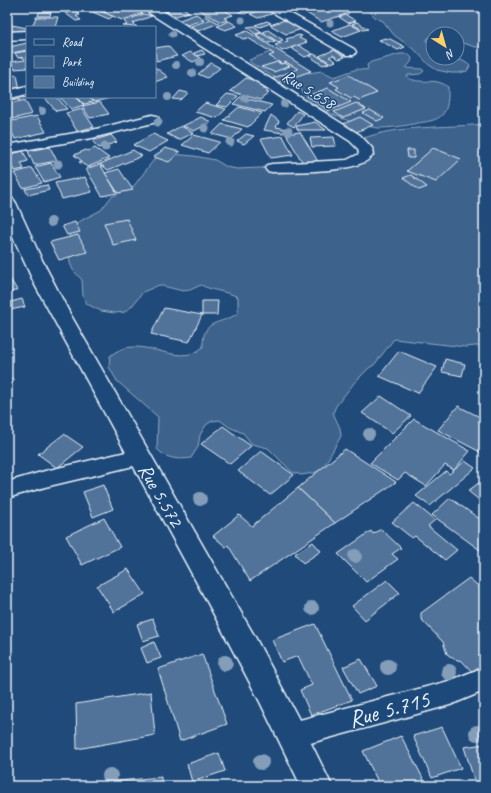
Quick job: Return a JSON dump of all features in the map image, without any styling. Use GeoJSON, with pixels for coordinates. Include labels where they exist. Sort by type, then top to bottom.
{"type":"FeatureCollection","features":[{"type":"Feature","properties":{"kind":"street","name":"Rue 5.658"},"geometry":{"type":"LineString","coordinates":[[146,7],[176,24],[355,138],[366,148],[366,155],[349,164],[272,168]]}},
{"type":"Feature","properties":{"kind":"street"},"geometry":{"type":"LineString","coordinates":[[272,7],[350,52]]}},
{"type":"Feature","properties":{"kind":"street"},"geometry":{"type":"LineString","coordinates":[[7,36],[26,35]]}},
{"type":"Feature","properties":{"kind":"street"},"geometry":{"type":"LineString","coordinates":[[7,95],[26,90]]}},
{"type":"Feature","properties":{"kind":"street"},"geometry":{"type":"LineString","coordinates":[[7,149],[92,134],[152,119]]}},
{"type":"Feature","properties":{"kind":"street","name":"Rue 5.572"},"geometry":{"type":"LineString","coordinates":[[7,202],[13,232],[214,588],[292,735],[317,786]]}},
{"type":"Feature","properties":{"kind":"street"},"geometry":{"type":"LineString","coordinates":[[7,490],[45,479],[140,457]]}},
{"type":"Feature","properties":{"kind":"street","name":"Rue 5.715"},"geometry":{"type":"LineString","coordinates":[[292,735],[450,693],[484,679]]}},
{"type":"Feature","properties":{"kind":"green space"},"geometry":{"type":"Polygon","coordinates":[[[356,7],[484,7],[484,47],[475,47],[465,44],[465,26],[425,26],[425,61],[416,51],[394,35],[383,21],[376,18],[368,10],[356,7]]]}},
{"type":"Feature","properties":{"kind":"green space"},"geometry":{"type":"Polygon","coordinates":[[[270,52],[274,52],[296,63],[308,73],[322,71],[334,77],[357,69],[368,69],[367,65],[371,62],[400,54],[408,54],[412,58],[411,62],[406,68],[422,69],[424,71],[420,74],[408,75],[407,77],[417,81],[438,82],[448,87],[447,106],[441,116],[427,122],[383,128],[369,127],[358,124],[323,110],[305,96],[301,89],[276,78],[251,63],[249,60],[270,52]]]}},
{"type":"Feature","properties":{"kind":"green space"},"geometry":{"type":"Polygon","coordinates":[[[465,62],[470,66],[467,71],[459,73],[437,70],[431,66],[465,66],[465,62]]]}},
{"type":"Feature","properties":{"kind":"green space"},"geometry":{"type":"Polygon","coordinates":[[[484,124],[484,345],[466,347],[394,339],[374,365],[354,383],[336,406],[333,413],[340,428],[341,436],[323,468],[314,473],[301,475],[292,472],[268,448],[252,444],[243,433],[229,427],[220,420],[212,421],[206,425],[200,435],[198,447],[191,458],[181,459],[168,457],[157,449],[158,417],[117,381],[109,367],[110,356],[122,349],[134,347],[146,348],[170,354],[182,355],[193,353],[203,347],[204,337],[209,326],[238,313],[238,297],[201,285],[190,290],[183,291],[159,285],[143,292],[125,312],[115,313],[101,311],[87,304],[83,296],[82,280],[73,270],[70,263],[68,244],[70,233],[75,225],[101,210],[111,197],[133,187],[156,157],[171,154],[194,156],[215,160],[227,167],[237,169],[310,166],[363,158],[362,139],[375,134],[406,129],[484,124]]]}},
{"type":"Feature","properties":{"kind":"building"},"geometry":{"type":"Polygon","coordinates":[[[81,7],[94,7],[92,8],[113,16],[109,19],[81,7]]]}},
{"type":"Feature","properties":{"kind":"building"},"geometry":{"type":"Polygon","coordinates":[[[117,7],[128,10],[133,9],[143,13],[122,20],[94,8],[117,7]]]}},
{"type":"Feature","properties":{"kind":"building"},"geometry":{"type":"Polygon","coordinates":[[[172,7],[182,7],[189,12],[176,16],[170,16],[167,14],[169,13],[164,10],[172,7]]]}},
{"type":"Feature","properties":{"kind":"building"},"geometry":{"type":"Polygon","coordinates":[[[220,7],[233,15],[224,18],[228,20],[221,22],[196,8],[220,7]]]}},
{"type":"Feature","properties":{"kind":"building"},"geometry":{"type":"Polygon","coordinates":[[[232,7],[260,7],[262,8],[244,14],[232,7]]]}},
{"type":"Feature","properties":{"kind":"building"},"geometry":{"type":"Polygon","coordinates":[[[322,7],[339,7],[349,13],[321,22],[305,12],[322,7]]]}},
{"type":"Feature","properties":{"kind":"building"},"geometry":{"type":"Polygon","coordinates":[[[268,8],[275,13],[258,18],[250,14],[268,8]]]}},
{"type":"Feature","properties":{"kind":"building"},"geometry":{"type":"Polygon","coordinates":[[[75,10],[80,15],[76,16],[81,20],[76,21],[65,13],[75,10]]]}},
{"type":"Feature","properties":{"kind":"building"},"geometry":{"type":"Polygon","coordinates":[[[39,12],[51,12],[50,16],[38,16],[39,12]]]}},
{"type":"Feature","properties":{"kind":"building"},"geometry":{"type":"Polygon","coordinates":[[[144,14],[152,16],[133,23],[136,26],[123,26],[127,25],[124,21],[144,14]]]}},
{"type":"Feature","properties":{"kind":"building"},"geometry":{"type":"Polygon","coordinates":[[[196,14],[204,19],[185,26],[177,21],[196,14]]]}},
{"type":"Feature","properties":{"kind":"building"},"geometry":{"type":"Polygon","coordinates":[[[346,15],[356,21],[348,23],[339,17],[346,15]]]}},
{"type":"Feature","properties":{"kind":"building"},"geometry":{"type":"Polygon","coordinates":[[[36,17],[58,17],[55,26],[32,26],[36,17]]]}},
{"type":"Feature","properties":{"kind":"building"},"geometry":{"type":"Polygon","coordinates":[[[211,19],[219,23],[198,31],[191,26],[211,19]]]}},
{"type":"Feature","properties":{"kind":"building"},"geometry":{"type":"Polygon","coordinates":[[[288,19],[302,29],[286,34],[270,25],[288,19]]]}},
{"type":"Feature","properties":{"kind":"building"},"geometry":{"type":"Polygon","coordinates":[[[229,21],[237,26],[225,30],[217,26],[229,21]]]}},
{"type":"Feature","properties":{"kind":"building"},"geometry":{"type":"Polygon","coordinates":[[[267,21],[271,23],[260,27],[255,25],[267,21]]]}},
{"type":"Feature","properties":{"kind":"building"},"geometry":{"type":"Polygon","coordinates":[[[357,22],[368,29],[363,30],[352,24],[357,22]]]}},
{"type":"Feature","properties":{"kind":"building"},"geometry":{"type":"Polygon","coordinates":[[[7,24],[26,28],[26,33],[7,34],[7,24]]]}},
{"type":"Feature","properties":{"kind":"building"},"geometry":{"type":"Polygon","coordinates":[[[350,24],[361,30],[342,37],[331,31],[350,24]]]}},
{"type":"Feature","properties":{"kind":"building"},"geometry":{"type":"Polygon","coordinates":[[[254,26],[262,32],[255,34],[247,27],[254,26]]]}},
{"type":"Feature","properties":{"kind":"building"},"geometry":{"type":"Polygon","coordinates":[[[268,30],[283,40],[278,42],[263,32],[268,30]]]}},
{"type":"Feature","properties":{"kind":"building"},"geometry":{"type":"Polygon","coordinates":[[[247,31],[311,71],[277,83],[271,79],[298,69],[286,62],[282,64],[269,56],[274,54],[248,38],[243,39],[236,35],[247,31]]]}},
{"type":"Feature","properties":{"kind":"building"},"geometry":{"type":"Polygon","coordinates":[[[261,33],[275,41],[269,43],[256,35],[261,33]]]}},
{"type":"Feature","properties":{"kind":"building"},"geometry":{"type":"Polygon","coordinates":[[[299,35],[302,36],[299,38],[307,42],[282,51],[275,45],[288,41],[286,39],[299,35]]]}},
{"type":"Feature","properties":{"kind":"building"},"geometry":{"type":"Polygon","coordinates":[[[385,38],[405,47],[398,50],[379,40],[385,38]]]}},
{"type":"Feature","properties":{"kind":"building"},"geometry":{"type":"Polygon","coordinates":[[[26,43],[26,50],[7,54],[7,45],[9,47],[26,43]]]}},
{"type":"Feature","properties":{"kind":"building"},"geometry":{"type":"Polygon","coordinates":[[[298,45],[313,54],[305,57],[291,48],[298,45]]]}},
{"type":"Feature","properties":{"kind":"building"},"geometry":{"type":"Polygon","coordinates":[[[168,46],[177,56],[156,61],[156,48],[168,46]]]}},
{"type":"Feature","properties":{"kind":"building"},"geometry":{"type":"Polygon","coordinates":[[[202,50],[205,54],[197,56],[194,53],[202,50]]]}},
{"type":"Feature","properties":{"kind":"building"},"geometry":{"type":"Polygon","coordinates":[[[334,50],[345,57],[339,59],[333,55],[329,57],[336,61],[331,63],[319,56],[334,50]]]}},
{"type":"Feature","properties":{"kind":"building"},"geometry":{"type":"Polygon","coordinates":[[[26,51],[26,68],[14,69],[11,62],[25,60],[23,57],[18,58],[15,53],[26,51]]]}},
{"type":"Feature","properties":{"kind":"building"},"geometry":{"type":"Polygon","coordinates":[[[190,52],[201,58],[193,62],[182,56],[190,52]]]}},
{"type":"Feature","properties":{"kind":"building"},"geometry":{"type":"Polygon","coordinates":[[[314,54],[329,63],[323,65],[309,56],[314,54]]]}},
{"type":"Feature","properties":{"kind":"building"},"geometry":{"type":"Polygon","coordinates":[[[277,62],[281,64],[285,63],[290,66],[274,72],[261,67],[277,62]]]}},
{"type":"Feature","properties":{"kind":"building"},"geometry":{"type":"Polygon","coordinates":[[[211,63],[220,68],[207,78],[198,74],[211,63]]]}},
{"type":"Feature","properties":{"kind":"building"},"geometry":{"type":"Polygon","coordinates":[[[156,68],[168,77],[156,82],[156,68]]]}},
{"type":"Feature","properties":{"kind":"building"},"geometry":{"type":"Polygon","coordinates":[[[17,75],[20,90],[10,92],[7,76],[17,75]]]}},
{"type":"Feature","properties":{"kind":"building"},"geometry":{"type":"Polygon","coordinates":[[[349,75],[377,93],[359,100],[354,97],[351,98],[336,89],[339,87],[330,82],[349,75]]]}},
{"type":"Feature","properties":{"kind":"building"},"geometry":{"type":"Polygon","coordinates":[[[246,78],[263,83],[261,85],[265,87],[263,89],[268,90],[266,92],[269,93],[260,100],[230,91],[246,78]]]}},
{"type":"Feature","properties":{"kind":"building"},"geometry":{"type":"Polygon","coordinates":[[[328,88],[351,102],[329,111],[307,96],[328,88]]]}},
{"type":"Feature","properties":{"kind":"building"},"geometry":{"type":"Polygon","coordinates":[[[180,91],[188,93],[181,100],[173,99],[180,91]]]}},
{"type":"Feature","properties":{"kind":"building"},"geometry":{"type":"Polygon","coordinates":[[[26,93],[26,97],[7,101],[7,96],[26,93]]]}},
{"type":"Feature","properties":{"kind":"building"},"geometry":{"type":"Polygon","coordinates":[[[227,94],[238,96],[227,107],[216,105],[227,94]]]}},
{"type":"Feature","properties":{"kind":"building"},"geometry":{"type":"Polygon","coordinates":[[[240,97],[272,105],[265,112],[233,104],[240,97]]]}},
{"type":"Feature","properties":{"kind":"building"},"geometry":{"type":"Polygon","coordinates":[[[45,98],[58,98],[67,109],[56,111],[45,98]]]}},
{"type":"Feature","properties":{"kind":"building"},"geometry":{"type":"Polygon","coordinates":[[[61,98],[77,98],[84,105],[71,109],[61,98]]]}},
{"type":"Feature","properties":{"kind":"building"},"geometry":{"type":"Polygon","coordinates":[[[78,98],[89,98],[93,102],[84,104],[78,98]]]}},
{"type":"Feature","properties":{"kind":"building"},"geometry":{"type":"Polygon","coordinates":[[[91,98],[110,98],[94,102],[91,98]]]}},
{"type":"Feature","properties":{"kind":"building"},"geometry":{"type":"Polygon","coordinates":[[[25,100],[32,114],[8,120],[7,104],[25,100]]]}},
{"type":"Feature","properties":{"kind":"building"},"geometry":{"type":"Polygon","coordinates":[[[100,102],[109,114],[90,118],[82,106],[100,102]]]}},
{"type":"Feature","properties":{"kind":"building"},"geometry":{"type":"Polygon","coordinates":[[[205,103],[226,109],[217,118],[195,112],[205,103]]]}},
{"type":"Feature","properties":{"kind":"building"},"geometry":{"type":"Polygon","coordinates":[[[356,103],[366,109],[343,118],[334,112],[356,103]]]}},
{"type":"Feature","properties":{"kind":"building"},"geometry":{"type":"Polygon","coordinates":[[[239,107],[262,113],[248,127],[224,120],[239,107]]]}},
{"type":"Feature","properties":{"kind":"building"},"geometry":{"type":"Polygon","coordinates":[[[82,109],[94,127],[77,131],[66,113],[82,109]]]}},
{"type":"Feature","properties":{"kind":"building"},"geometry":{"type":"Polygon","coordinates":[[[370,110],[384,118],[377,121],[363,113],[370,110]]]}},
{"type":"Feature","properties":{"kind":"building"},"geometry":{"type":"Polygon","coordinates":[[[297,111],[303,114],[294,127],[287,123],[297,111]]]}},
{"type":"Feature","properties":{"kind":"building"},"geometry":{"type":"Polygon","coordinates":[[[271,115],[279,121],[276,127],[287,129],[283,133],[264,130],[271,115]]]}},
{"type":"Feature","properties":{"kind":"building"},"geometry":{"type":"Polygon","coordinates":[[[37,116],[46,132],[15,139],[7,122],[37,116]]]}},
{"type":"Feature","properties":{"kind":"building"},"geometry":{"type":"Polygon","coordinates":[[[201,117],[211,122],[194,131],[183,126],[201,117]]]}},
{"type":"Feature","properties":{"kind":"building"},"geometry":{"type":"Polygon","coordinates":[[[360,117],[373,125],[356,132],[343,124],[360,117]]]}},
{"type":"Feature","properties":{"kind":"building"},"geometry":{"type":"Polygon","coordinates":[[[315,122],[326,130],[298,130],[296,126],[315,122]]]}},
{"type":"Feature","properties":{"kind":"building"},"geometry":{"type":"Polygon","coordinates":[[[222,124],[242,129],[232,139],[212,134],[222,124]]]}},
{"type":"Feature","properties":{"kind":"building"},"geometry":{"type":"Polygon","coordinates":[[[181,126],[193,133],[179,140],[167,134],[181,126]]]}},
{"type":"Feature","properties":{"kind":"building"},"geometry":{"type":"Polygon","coordinates":[[[300,132],[319,163],[304,165],[286,134],[300,132]]]}},
{"type":"Feature","properties":{"kind":"building"},"geometry":{"type":"Polygon","coordinates":[[[153,134],[168,141],[149,152],[133,145],[153,134]]]}},
{"type":"Feature","properties":{"kind":"building"},"geometry":{"type":"Polygon","coordinates":[[[246,134],[254,136],[244,144],[237,141],[246,134]]]}},
{"type":"Feature","properties":{"kind":"building"},"geometry":{"type":"Polygon","coordinates":[[[111,135],[117,142],[99,148],[92,141],[111,135]]]}},
{"type":"Feature","properties":{"kind":"building"},"geometry":{"type":"Polygon","coordinates":[[[194,135],[220,142],[208,153],[182,145],[194,135]]]}},
{"type":"Feature","properties":{"kind":"building"},"geometry":{"type":"Polygon","coordinates":[[[283,136],[293,155],[271,158],[261,139],[283,136]]]}},
{"type":"Feature","properties":{"kind":"building"},"geometry":{"type":"Polygon","coordinates":[[[334,137],[336,146],[312,147],[310,138],[334,137]]]}},
{"type":"Feature","properties":{"kind":"building"},"geometry":{"type":"Polygon","coordinates":[[[50,147],[57,161],[34,165],[28,151],[50,147]]]}},
{"type":"Feature","properties":{"kind":"building"},"geometry":{"type":"Polygon","coordinates":[[[95,148],[109,158],[88,167],[79,162],[82,161],[74,155],[86,150],[88,151],[95,148]]]}},
{"type":"Feature","properties":{"kind":"building"},"geometry":{"type":"Polygon","coordinates":[[[165,148],[180,152],[169,162],[154,157],[165,148]]]}},
{"type":"Feature","properties":{"kind":"building"},"geometry":{"type":"Polygon","coordinates":[[[433,148],[461,159],[436,182],[407,171],[433,148]]]}},
{"type":"Feature","properties":{"kind":"building"},"geometry":{"type":"Polygon","coordinates":[[[133,150],[142,156],[108,170],[100,164],[133,150]]]}},
{"type":"Feature","properties":{"kind":"building"},"geometry":{"type":"Polygon","coordinates":[[[407,150],[414,150],[414,158],[408,158],[407,150]]]}},
{"type":"Feature","properties":{"kind":"building"},"geometry":{"type":"Polygon","coordinates":[[[23,151],[28,161],[21,163],[24,169],[14,171],[7,155],[23,151]]]}},
{"type":"Feature","properties":{"kind":"building"},"geometry":{"type":"Polygon","coordinates":[[[51,163],[60,177],[44,182],[35,167],[51,163]]]}},
{"type":"Feature","properties":{"kind":"building"},"geometry":{"type":"Polygon","coordinates":[[[100,164],[117,193],[102,196],[86,169],[100,164]]]}},
{"type":"Feature","properties":{"kind":"building"},"geometry":{"type":"Polygon","coordinates":[[[32,168],[42,183],[23,188],[14,173],[32,168]]]}},
{"type":"Feature","properties":{"kind":"building"},"geometry":{"type":"Polygon","coordinates":[[[119,169],[133,190],[118,193],[105,173],[119,169]]]}},
{"type":"Feature","properties":{"kind":"building"},"geometry":{"type":"Polygon","coordinates":[[[411,175],[427,187],[419,190],[403,178],[411,175]]]}},
{"type":"Feature","properties":{"kind":"building"},"geometry":{"type":"Polygon","coordinates":[[[85,177],[92,192],[62,199],[55,183],[85,177]]]}},
{"type":"Feature","properties":{"kind":"building"},"geometry":{"type":"Polygon","coordinates":[[[47,185],[49,190],[28,195],[25,189],[47,185]]]}},
{"type":"Feature","properties":{"kind":"building"},"geometry":{"type":"Polygon","coordinates":[[[127,219],[136,240],[113,245],[104,223],[127,219]]]}},
{"type":"Feature","properties":{"kind":"building"},"geometry":{"type":"Polygon","coordinates":[[[75,222],[80,232],[67,235],[62,226],[75,222]]]}},
{"type":"Feature","properties":{"kind":"building"},"geometry":{"type":"Polygon","coordinates":[[[78,235],[87,252],[59,260],[50,242],[78,235]]]}},
{"type":"Feature","properties":{"kind":"building"},"geometry":{"type":"Polygon","coordinates":[[[7,274],[17,290],[7,294],[7,274]]]}},
{"type":"Feature","properties":{"kind":"building"},"geometry":{"type":"Polygon","coordinates":[[[22,299],[25,307],[10,310],[7,303],[22,299]]]}},
{"type":"Feature","properties":{"kind":"building"},"geometry":{"type":"Polygon","coordinates":[[[202,301],[218,301],[217,315],[202,315],[202,301]]]}},
{"type":"Feature","properties":{"kind":"building"},"geometry":{"type":"Polygon","coordinates":[[[164,308],[202,315],[189,342],[151,334],[164,308]]]}},
{"type":"Feature","properties":{"kind":"building"},"geometry":{"type":"Polygon","coordinates":[[[399,351],[437,367],[418,393],[379,376],[399,351]]]}},
{"type":"Feature","properties":{"kind":"building"},"geometry":{"type":"Polygon","coordinates":[[[445,359],[465,364],[462,376],[442,372],[445,359]]]}},
{"type":"Feature","properties":{"kind":"building"},"geometry":{"type":"Polygon","coordinates":[[[7,376],[15,380],[7,388],[7,376]]]}},
{"type":"Feature","properties":{"kind":"building"},"geometry":{"type":"Polygon","coordinates":[[[381,396],[411,416],[392,433],[362,413],[381,396]]]}},
{"type":"Feature","properties":{"kind":"building"},"geometry":{"type":"Polygon","coordinates":[[[458,406],[484,419],[484,454],[438,430],[458,406]]]}},
{"type":"Feature","properties":{"kind":"building"},"geometry":{"type":"Polygon","coordinates":[[[414,419],[470,451],[454,470],[445,465],[426,486],[405,473],[398,480],[370,463],[414,419]]]}},
{"type":"Feature","properties":{"kind":"building"},"geometry":{"type":"Polygon","coordinates":[[[223,426],[251,446],[230,464],[201,444],[223,426]]]}},
{"type":"Feature","properties":{"kind":"building"},"geometry":{"type":"Polygon","coordinates":[[[64,434],[83,447],[57,468],[38,454],[64,434]]]}},
{"type":"Feature","properties":{"kind":"building"},"geometry":{"type":"Polygon","coordinates":[[[345,449],[396,482],[335,523],[298,488],[345,449]]]}},
{"type":"Feature","properties":{"kind":"building"},"geometry":{"type":"Polygon","coordinates":[[[261,451],[294,475],[270,495],[238,471],[261,451]]]}},
{"type":"Feature","properties":{"kind":"building"},"geometry":{"type":"Polygon","coordinates":[[[465,461],[475,468],[430,506],[416,496],[446,471],[449,474],[465,461]]]}},
{"type":"Feature","properties":{"kind":"building"},"geometry":{"type":"Polygon","coordinates":[[[484,479],[484,504],[468,491],[484,479]]]}},
{"type":"Feature","properties":{"kind":"building"},"geometry":{"type":"Polygon","coordinates":[[[103,485],[113,509],[93,517],[83,492],[103,485]]]}},
{"type":"Feature","properties":{"kind":"building"},"geometry":{"type":"Polygon","coordinates":[[[298,488],[335,523],[250,581],[228,545],[226,547],[213,536],[239,515],[252,526],[298,488]]]}},
{"type":"Feature","properties":{"kind":"building"},"geometry":{"type":"Polygon","coordinates":[[[450,498],[484,522],[484,546],[480,550],[432,515],[450,498]]]}},
{"type":"Feature","properties":{"kind":"building"},"geometry":{"type":"Polygon","coordinates":[[[414,503],[435,520],[428,526],[457,550],[445,560],[415,536],[412,538],[392,522],[414,503]]]}},
{"type":"Feature","properties":{"kind":"building"},"geometry":{"type":"Polygon","coordinates":[[[104,518],[120,547],[82,565],[66,536],[104,518]]]}},
{"type":"Feature","properties":{"kind":"building"},"geometry":{"type":"Polygon","coordinates":[[[381,529],[401,548],[392,554],[398,559],[366,582],[338,554],[371,531],[373,534],[381,529]]]}},
{"type":"Feature","properties":{"kind":"building"},"geometry":{"type":"Polygon","coordinates":[[[313,542],[321,551],[303,563],[295,554],[313,542]]]}},
{"type":"Feature","properties":{"kind":"building"},"geometry":{"type":"Polygon","coordinates":[[[128,569],[145,594],[114,612],[97,586],[128,569]]]}},
{"type":"Feature","properties":{"kind":"building"},"geometry":{"type":"Polygon","coordinates":[[[469,578],[484,591],[484,672],[475,675],[462,661],[454,659],[447,654],[443,642],[421,619],[421,613],[469,578]]]}},
{"type":"Feature","properties":{"kind":"building"},"geometry":{"type":"Polygon","coordinates":[[[387,580],[400,593],[365,620],[352,606],[387,580]]]}},
{"type":"Feature","properties":{"kind":"building"},"geometry":{"type":"Polygon","coordinates":[[[153,619],[159,636],[143,641],[137,624],[153,619]]]}},
{"type":"Feature","properties":{"kind":"building"},"geometry":{"type":"Polygon","coordinates":[[[315,624],[352,700],[311,715],[300,690],[312,685],[298,656],[282,662],[272,640],[315,624]]]}},
{"type":"Feature","properties":{"kind":"building"},"geometry":{"type":"Polygon","coordinates":[[[154,642],[161,658],[147,663],[141,648],[154,642]]]}},
{"type":"Feature","properties":{"kind":"building"},"geometry":{"type":"Polygon","coordinates":[[[202,654],[227,724],[180,741],[158,669],[202,654]]]}},
{"type":"Feature","properties":{"kind":"building"},"geometry":{"type":"Polygon","coordinates":[[[361,659],[377,686],[358,694],[343,667],[361,659]]]}},
{"type":"Feature","properties":{"kind":"building"},"geometry":{"type":"Polygon","coordinates":[[[151,692],[155,735],[77,749],[76,704],[151,692]]]}},
{"type":"Feature","properties":{"kind":"building"},"geometry":{"type":"Polygon","coordinates":[[[442,727],[461,768],[432,778],[413,736],[442,727]]]}},
{"type":"Feature","properties":{"kind":"building"},"geometry":{"type":"Polygon","coordinates":[[[401,736],[426,784],[422,786],[380,786],[363,751],[401,736]]]}},
{"type":"Feature","properties":{"kind":"building"},"geometry":{"type":"Polygon","coordinates":[[[484,744],[484,786],[476,786],[464,747],[484,744]]]}},
{"type":"Feature","properties":{"kind":"building"},"geometry":{"type":"Polygon","coordinates":[[[219,753],[225,771],[192,782],[187,764],[219,753]]]}},
{"type":"Feature","properties":{"kind":"building"},"geometry":{"type":"Polygon","coordinates":[[[161,777],[161,786],[87,786],[87,784],[161,777]]]}}]}
